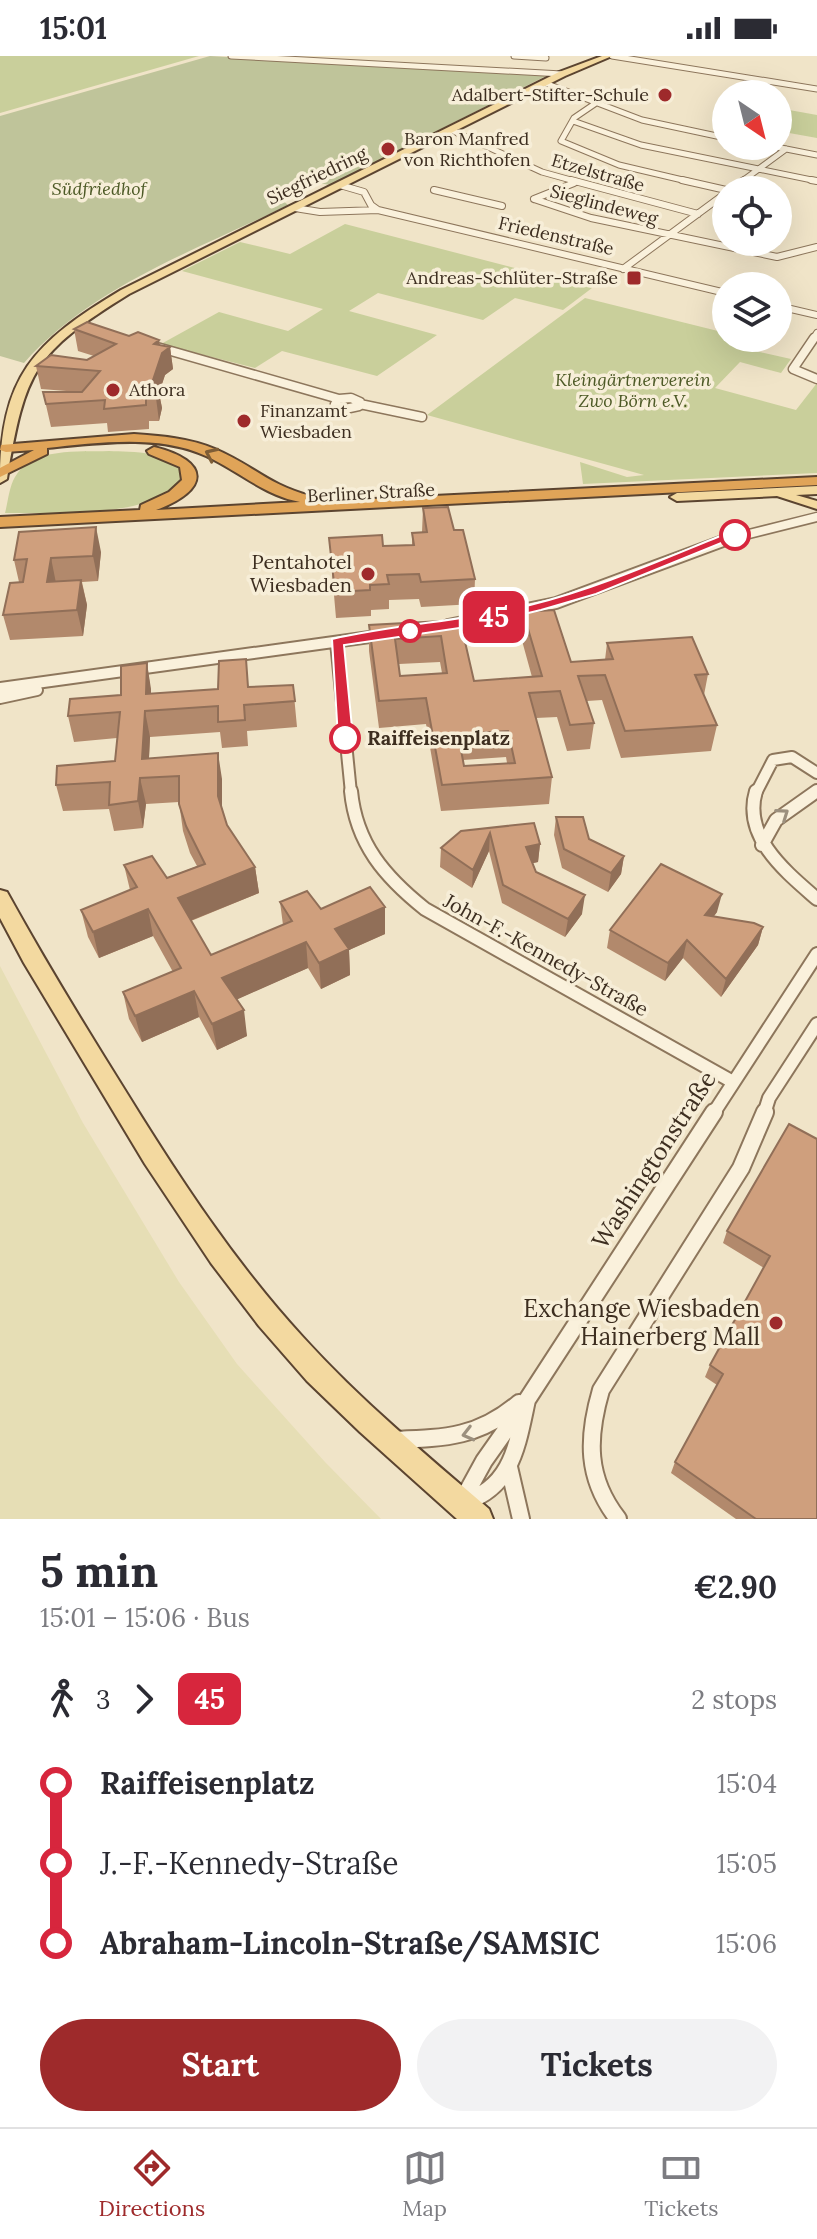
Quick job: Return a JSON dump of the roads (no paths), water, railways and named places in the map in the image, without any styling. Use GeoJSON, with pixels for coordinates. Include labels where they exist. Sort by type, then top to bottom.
{"type":"FeatureCollection","features":[{"type":"Feature","properties":{"kind":"highway"},"geometry":{"type":"LineString","coordinates":[[5,442],[110,440],[182,444],[219,457],[257,483],[278,493],[317,500],[382,502]]}},
{"type":"Feature","properties":{"kind":"highway"},"geometry":{"type":"LineString","coordinates":[[5,442],[16,453],[104,447],[146,449],[173,456],[189,469],[188,486],[172,499],[111,517]]}},
{"type":"Feature","properties":{"kind":"highway"},"geometry":{"type":"LineString","coordinates":[[1,476],[42,451]]}},
{"type":"Feature","properties":{"kind":"highway","name":"Berliner Straße"},"geometry":{"type":"LineString","coordinates":[[382,502],[817,481]]}},
{"type":"Feature","properties":{"kind":"highway","name":"Berliner Straße"},"geometry":{"type":"LineString","coordinates":[[24,526],[677,497]]}},
{"type":"Feature","properties":{"kind":"highway"},"geometry":{"type":"LineString","coordinates":[[0,532],[24,526],[111,517],[382,502]]}},
{"type":"Feature","properties":{"kind":"highway"},"geometry":{"type":"LineString","coordinates":[[0,522],[24,526]]}},
{"type":"Feature","properties":{"kind":"main road","name":"Siegfriedring"},"geometry":{"type":"LineString","coordinates":[[1,476],[17,391],[44,353],[79,332],[89,313],[125,292],[562,74],[610,56]]}},
{"type":"Feature","properties":{"kind":"main road","name":"Berliner Straße"},"geometry":{"type":"LineString","coordinates":[[677,497],[817,490]]}},
{"type":"Feature","properties":{"kind":"main road"},"geometry":{"type":"LineString","coordinates":[[770,492],[817,505]]}},
{"type":"Feature","properties":{"kind":"main road"},"geometry":{"type":"LineString","coordinates":[[0,897],[71,1022],[175,1191],[268,1316],[311,1365],[390,1441],[470,1511]]}},
{"type":"Feature","properties":{"kind":"street"},"geometry":{"type":"LineString","coordinates":[[231,56],[562,74]]}},
{"type":"Feature","properties":{"kind":"street"},"geometry":{"type":"LineString","coordinates":[[329,61],[339,56]]}},
{"type":"Feature","properties":{"kind":"street"},"geometry":{"type":"LineString","coordinates":[[514,56],[548,57]]}},
{"type":"Feature","properties":{"kind":"street"},"geometry":{"type":"LineString","coordinates":[[610,56],[817,89]]}},
{"type":"Feature","properties":{"kind":"street"},"geometry":{"type":"LineString","coordinates":[[531,72],[548,57]]}},
{"type":"Feature","properties":{"kind":"street"},"geometry":{"type":"LineString","coordinates":[[545,83],[653,123],[712,135]]}},
{"type":"Feature","properties":{"kind":"street"},"geometry":{"type":"LineString","coordinates":[[596,103],[584,107],[560,137],[573,149],[619,165],[712,187]]}},
{"type":"Feature","properties":{"kind":"street"},"geometry":{"type":"LineString","coordinates":[[573,121],[633,143],[817,181]]}},
{"type":"Feature","properties":{"kind":"street","name":"Etzelstraße"},"geometry":{"type":"LineString","coordinates":[[451,130],[542,172],[574,183],[698,214]]}},
{"type":"Feature","properties":{"kind":"street"},"geometry":{"type":"LineString","coordinates":[[792,150],[817,155]]}},
{"type":"Feature","properties":{"kind":"street"},"geometry":{"type":"LineString","coordinates":[[748,176],[771,160]]}},
{"type":"Feature","properties":{"kind":"street","name":"Sieglindeweg"},"geometry":{"type":"LineString","coordinates":[[574,183],[534,199],[591,218],[667,236],[781,257],[817,247]]}},
{"type":"Feature","properties":{"kind":"street"},"geometry":{"type":"LineString","coordinates":[[340,185],[364,192],[378,210]]}},
{"type":"Feature","properties":{"kind":"street"},"geometry":{"type":"LineString","coordinates":[[434,190],[502,206]]}},
{"type":"Feature","properties":{"kind":"street","name":"Friedenstraße"},"geometry":{"type":"LineString","coordinates":[[345,211],[368,199]]}},
{"type":"Feature","properties":{"kind":"street"},"geometry":{"type":"LineString","coordinates":[[623,269],[712,203]]}},
{"type":"Feature","properties":{"kind":"street","name":"Friedenstraße"},"geometry":{"type":"LineString","coordinates":[[295,208],[320,212],[378,210],[712,290]]}},
{"type":"Feature","properties":{"kind":"street"},"geometry":{"type":"LineString","coordinates":[[792,309],[817,315]]}},
{"type":"Feature","properties":{"kind":"street"},"geometry":{"type":"LineString","coordinates":[[817,333],[793,369],[817,379]]}},
{"type":"Feature","properties":{"kind":"street"},"geometry":{"type":"LineString","coordinates":[[149,345],[339,399],[335,404],[341,409],[360,404],[422,417]]}},
{"type":"Feature","properties":{"kind":"street"},"geometry":{"type":"LineString","coordinates":[[435,627],[473,622],[565,600],[713,541],[770,525],[817,517]]}},
{"type":"Feature","properties":{"kind":"street"},"geometry":{"type":"LineString","coordinates":[[0,688],[93,678],[394,633]]}},
{"type":"Feature","properties":{"kind":"street","name":"John-F.-Kennedy-Straße"},"geometry":{"type":"LineString","coordinates":[[336,642],[353,815],[360,838],[402,891],[439,919],[733,1082]]}},
{"type":"Feature","properties":{"kind":"street"},"geometry":{"type":"LineString","coordinates":[[3,699],[93,678]]}},
{"type":"Feature","properties":{"kind":"street"},"geometry":{"type":"LineString","coordinates":[[817,773],[792,757],[782,757],[770,763],[756,791],[754,805],[755,830],[762,846],[781,868],[817,899]]}},
{"type":"Feature","properties":{"kind":"street"},"geometry":{"type":"LineString","coordinates":[[762,846],[765,831],[773,820],[817,791]]}},
{"type":"Feature","properties":{"kind":"street","name":"Washingtonstraße"},"geometry":{"type":"LineString","coordinates":[[470,1511],[484,1461],[817,954]]}},
{"type":"Feature","properties":{"kind":"street"},"geometry":{"type":"LineString","coordinates":[[618,1519],[607,1507],[591,1469],[589,1429],[601,1390],[741,1168],[758,1132],[769,1098],[817,1024]]}},
{"type":"Feature","properties":{"kind":"street","name":"Washingtonstraße"},"geometry":{"type":"LineString","coordinates":[[390,1441],[456,1437],[482,1431],[501,1420],[529,1396]]}},
{"type":"Feature","properties":{"kind":"street","name":"Washingtonstraße"},"geometry":{"type":"LineString","coordinates":[[470,1511],[509,1467],[529,1396]]}},
{"type":"Feature","properties":{"kind":"street","name":"Washingtonstraße"},"geometry":{"type":"LineString","coordinates":[[509,1467],[521,1519]]}},
{"type":"Feature","properties":{"kind":"place","name":"Adalbert-Stifter-Schule"},"geometry":{"type":"Point","coordinates":[665,95]}},
{"type":"Feature","properties":{"kind":"place","name":"Baron Manfred von Richthofen"},"geometry":{"type":"Point","coordinates":[388,149]}},
{"type":"Feature","properties":{"kind":"place","name":"Andreas-Schlüter-Straße"},"geometry":{"type":"Point","coordinates":[634,278]}},
{"type":"Feature","properties":{"kind":"place","name":"Athora"},"geometry":{"type":"Point","coordinates":[113,390]}},
{"type":"Feature","properties":{"kind":"place","name":"Finanzamt Wiesbaden"},"geometry":{"type":"Point","coordinates":[244,421]}},
{"type":"Feature","properties":{"kind":"place","name":"Pentahotel Wiesbaden"},"geometry":{"type":"Point","coordinates":[368,574]}},
{"type":"Feature","properties":{"kind":"place","name":"Raiffeisenplatz"},"geometry":{"type":"Point","coordinates":[345,738]}},
{"type":"Feature","properties":{"kind":"place","name":"Exchange Wiesbaden Hainerberg Mall"},"geometry":{"type":"Point","coordinates":[776,1323]}},
{"type":"Feature","properties":{"kind":"park label","name":"Südfriedhof"},"geometry":{"type":"Point","coordinates":[99,189]}},
{"type":"Feature","properties":{"kind":"park label","name":"Kleingärtnerverein Zwo Börn e.V."},"geometry":{"type":"Point","coordinates":[633,390]}}]}
